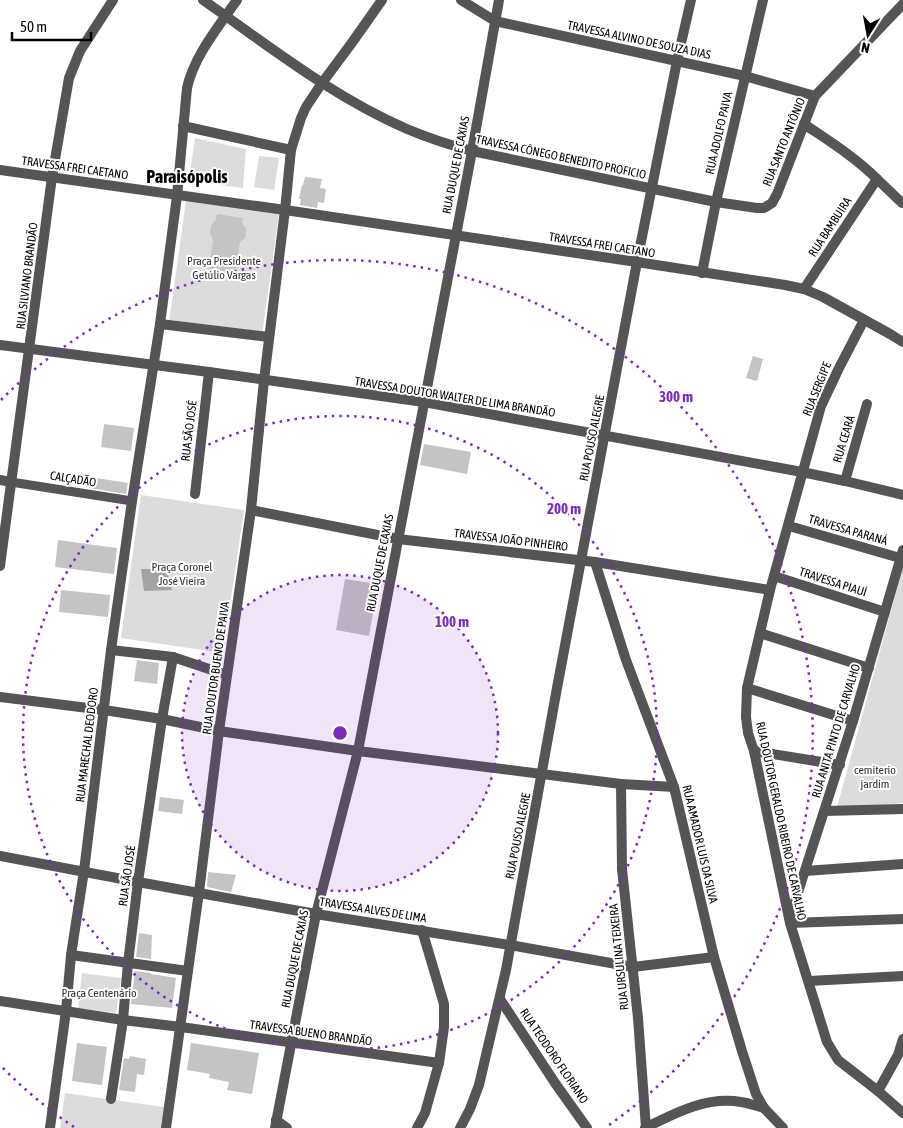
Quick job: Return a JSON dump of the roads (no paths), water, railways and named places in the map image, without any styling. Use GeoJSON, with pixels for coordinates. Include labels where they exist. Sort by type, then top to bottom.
{"type":"FeatureCollection","features":[{"type":"Feature","properties":{"kind":"street","name":"RUA SILVIANO BRANDÃO"},"geometry":{"type":"LineString","coordinates":[[0,566],[52,177],[69,78],[80,51],[113,0]]}},
{"type":"Feature","properties":{"kind":"street","name":"TRAVESSA CÔNEGO BENEDITO PROFICIO"},"geometry":{"type":"LineString","coordinates":[[203,0],[322,83],[407,129],[445,143],[472,152],[716,202],[757,208],[764,208],[772,203]]}},
{"type":"Feature","properties":{"kind":"street"},"geometry":{"type":"LineString","coordinates":[[154,365],[177,196],[186,88],[195,63],[238,0]]}},
{"type":"Feature","properties":{"kind":"street","name":"RUA DOUTOR BUENO DE PAIVA"},"geometry":{"type":"LineString","coordinates":[[166,1128],[251,510],[269,337],[286,210],[291,150],[301,118],[322,83],[382,0]]}},
{"type":"Feature","properties":{"kind":"street","name":"TRAVESSA ALVINO DE SOUZA DIAS"},"geometry":{"type":"LineString","coordinates":[[461,0],[494,20],[745,76],[815,96]]}},
{"type":"Feature","properties":{"kind":"street","name":"RUA DUQUE DE CAXIAS"},"geometry":{"type":"LineString","coordinates":[[275,1124],[316,914],[358,751],[472,152],[499,0]]}},
{"type":"Feature","properties":{"kind":"street","name":"RUA POUSO ALEGRE"},"geometry":{"type":"LineString","coordinates":[[460,1128],[479,1085],[500,998],[637,262],[691,0]]}},
{"type":"Feature","properties":{"kind":"street","name":"RUA ADOLFO PAIVA"},"geometry":{"type":"LineString","coordinates":[[702,273],[716,202],[763,0]]}},
{"type":"Feature","properties":{"kind":"street","name":"RUA SANTO ANTÔNIO"},"geometry":{"type":"LineString","coordinates":[[772,203],[815,96],[903,4]]}},
{"type":"Feature","properties":{"kind":"street"},"geometry":{"type":"LineString","coordinates":[[804,124],[865,167],[902,203]]}},
{"type":"Feature","properties":{"kind":"street"},"geometry":{"type":"LineString","coordinates":[[183,126],[291,150]]}},
{"type":"Feature","properties":{"kind":"street","name":"TRAVESSA FREI CAETANO"},"geometry":{"type":"LineString","coordinates":[[0,170],[286,210],[757,280],[804,290],[824,297],[903,342]]}},
{"type":"Feature","properties":{"kind":"street","name":"RUA BAMBUIRA"},"geometry":{"type":"LineString","coordinates":[[804,290],[877,179]]}},
{"type":"Feature","properties":{"kind":"street","name":"RUA SERGIPE"},"geometry":{"type":"LineString","coordinates":[[802,472],[822,406],[864,320]]}},
{"type":"Feature","properties":{"kind":"street"},"geometry":{"type":"LineString","coordinates":[[160,324],[269,337]]}},
{"type":"Feature","properties":{"kind":"street","name":"TRAVESSA DOUTOR WALTER DE LIMA BRANDÃO"},"geometry":{"type":"LineString","coordinates":[[0,345],[424,402],[802,472],[903,495]]}},
{"type":"Feature","properties":{"kind":"street","name":"RUA MARECHAL DEODORO"},"geometry":{"type":"LineString","coordinates":[[50,1128],[111,650],[132,500],[154,365]]}},
{"type":"Feature","properties":{"kind":"street","name":"RUA SÃO JOSÉ"},"geometry":{"type":"LineString","coordinates":[[195,494],[209,372]]}},
{"type":"Feature","properties":{"kind":"street","name":"RUA CEARÁ"},"geometry":{"type":"LineString","coordinates":[[844,481],[867,404]]}},
{"type":"Feature","properties":{"kind":"street","name":"RUA DOUTOR GERALDO RIBEIRO DE CARVALHO"},"geometry":{"type":"LineString","coordinates":[[802,472],[789,526],[770,590],[747,688],[746,717],[748,733],[754,751],[790,920],[828,1042],[838,1060],[903,1113]]}},
{"type":"Feature","properties":{"kind":"street"},"geometry":{"type":"LineString","coordinates":[[0,480],[11,482]]}},
{"type":"Feature","properties":{"kind":"street","name":"CALÇADÃO"},"geometry":{"type":"LineString","coordinates":[[11,482],[132,500]]}},
{"type":"Feature","properties":{"kind":"street","name":"TRAVESSA JOÃO PINHEIRO"},"geometry":{"type":"LineString","coordinates":[[251,510],[398,539],[582,560],[770,590]]}},
{"type":"Feature","properties":{"kind":"street","name":"TRAVESSA PARANÁ"},"geometry":{"type":"LineString","coordinates":[[789,526],[902,554]]}},
{"type":"Feature","properties":{"kind":"street","name":"RUA ANITA PINTO DE CARVALHO"},"geometry":{"type":"LineString","coordinates":[[790,920],[840,765],[902,554]]}},
{"type":"Feature","properties":{"kind":"street","name":"RUA AMADOR LUIS DA SILVA"},"geometry":{"type":"LineString","coordinates":[[595,562],[626,660],[674,787],[714,957],[756,1094],[764,1108],[783,1128]]}},
{"type":"Feature","properties":{"kind":"street","name":"TRAVESSA PIAUÍ"},"geometry":{"type":"LineString","coordinates":[[774,576],[885,612]]}},
{"type":"Feature","properties":{"kind":"street"},"geometry":{"type":"LineString","coordinates":[[760,633],[869,668]]}},
{"type":"Feature","properties":{"kind":"street"},"geometry":{"type":"LineString","coordinates":[[111,650],[173,657],[227,675]]}},
{"type":"Feature","properties":{"kind":"street","name":"RUA SÃO JOSÉ"},"geometry":{"type":"LineString","coordinates":[[111,1099],[123,1020],[138,882],[173,657]]}},
{"type":"Feature","properties":{"kind":"street"},"geometry":{"type":"LineString","coordinates":[[747,688],[853,721]]}},
{"type":"Feature","properties":{"kind":"street"},"geometry":{"type":"LineString","coordinates":[[0,697],[104,710],[220,731],[358,751],[621,784],[674,787]]}},
{"type":"Feature","properties":{"kind":"street"},"geometry":{"type":"LineString","coordinates":[[754,751],[840,765]]}},
{"type":"Feature","properties":{"kind":"street","name":"RUA URSULINA TEIXEIRA"},"geometry":{"type":"LineString","coordinates":[[621,784],[622,869],[638,1018],[646,1128]]}},
{"type":"Feature","properties":{"kind":"street"},"geometry":{"type":"LineString","coordinates":[[825,811],[903,808]]}},
{"type":"Feature","properties":{"kind":"street","name":"TRAVESSA ALVES DE LIMA"},"geometry":{"type":"LineString","coordinates":[[0,856],[316,914],[422,930],[632,967],[714,957]]}},
{"type":"Feature","properties":{"kind":"street"},"geometry":{"type":"LineString","coordinates":[[805,871],[903,864]]}},
{"type":"Feature","properties":{"kind":"street"},"geometry":{"type":"LineString","coordinates":[[790,920],[903,919]]}},
{"type":"Feature","properties":{"kind":"street"},"geometry":{"type":"LineString","coordinates":[[417,1128],[425,1112],[439,1063],[444,1027],[444,1004],[422,930]]}},
{"type":"Feature","properties":{"kind":"street"},"geometry":{"type":"LineString","coordinates":[[71,955],[188,971]]}},
{"type":"Feature","properties":{"kind":"street"},"geometry":{"type":"LineString","coordinates":[[809,982],[903,976]]}},
{"type":"Feature","properties":{"kind":"street","name":"RUA TEODORO FLORIANO"},"geometry":{"type":"LineString","coordinates":[[500,998],[555,1083],[587,1128]]}},
{"type":"Feature","properties":{"kind":"street"},"geometry":{"type":"LineString","coordinates":[[0,1001],[181,1027]]}},
{"type":"Feature","properties":{"kind":"street","name":"TRAVESSA BUENO BRANDÃO"},"geometry":{"type":"LineString","coordinates":[[181,1027],[439,1063]]}},
{"type":"Feature","properties":{"kind":"street"},"geometry":{"type":"LineString","coordinates":[[878,1091],[898,1054],[903,1039]]}},
{"type":"Feature","properties":{"kind":"street"},"geometry":{"type":"LineString","coordinates":[[646,1128],[690,1107],[714,1102],[740,1102],[764,1108]]}},
{"type":"Feature","properties":{"kind":"street"},"geometry":{"type":"LineString","coordinates":[[275,1124],[287,1128]]}},
{"type":"Feature","properties":{"kind":"district","name":"Paraisópolis"},"geometry":{"type":"Point","coordinates":[187,177]}},
{"type":"Feature","properties":{"kind":"park label","name":"Praça Presidente Getúlio Vargas"},"geometry":{"type":"Point","coordinates":[224,268]}},
{"type":"Feature","properties":{"kind":"park label","name":"Praça Coronel José Vieira"},"geometry":{"type":"Point","coordinates":[182,574]}},
{"type":"Feature","properties":{"kind":"park label","name":"cemiterio jardim"},"geometry":{"type":"Point","coordinates":[875,777]}},
{"type":"Feature","properties":{"kind":"park label","name":"Praça Centenário"},"geometry":{"type":"Point","coordinates":[99,993]}}]}
